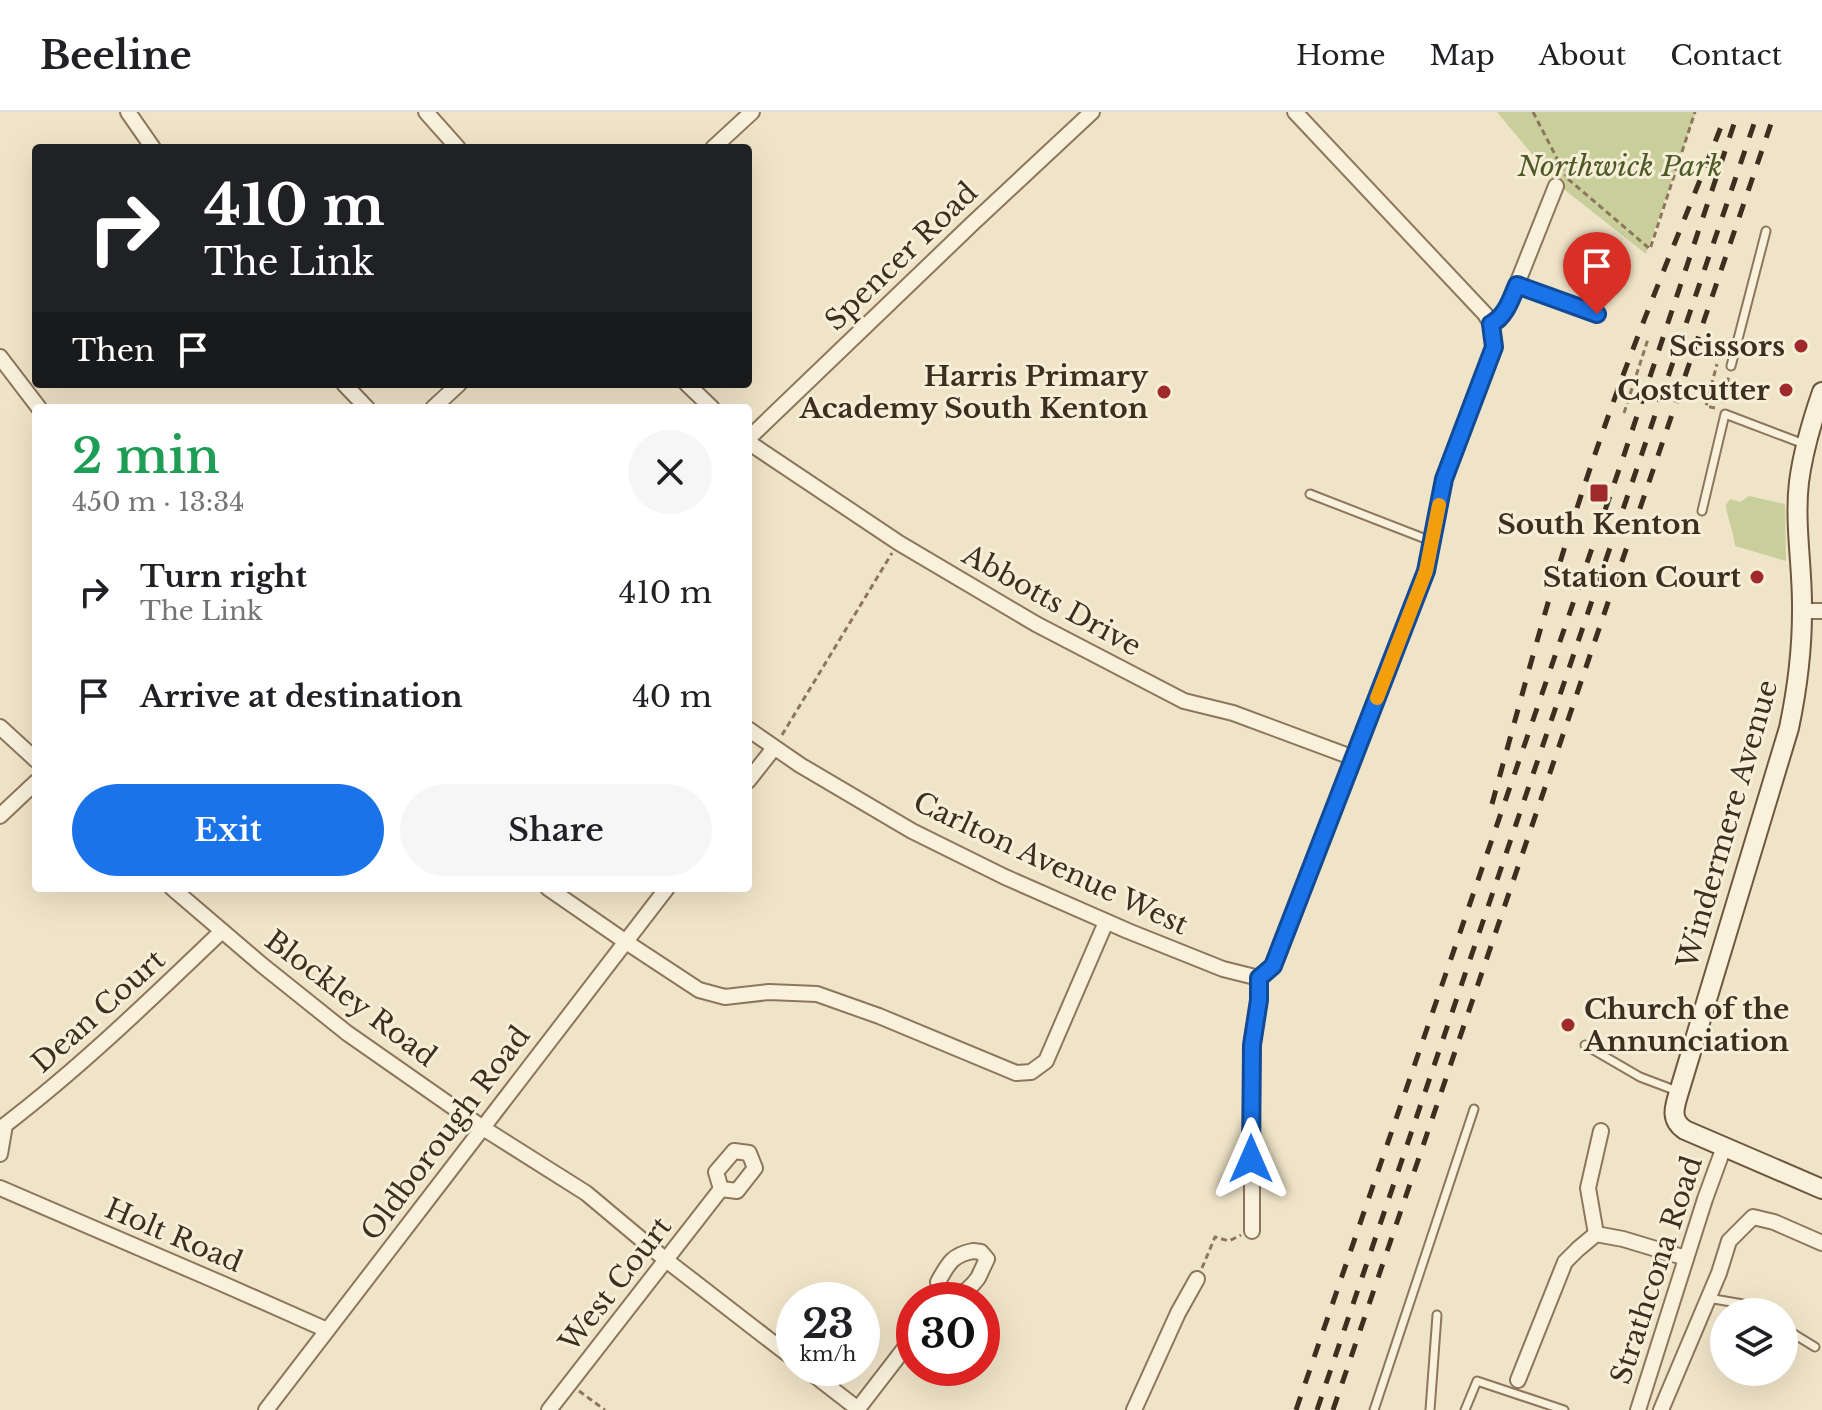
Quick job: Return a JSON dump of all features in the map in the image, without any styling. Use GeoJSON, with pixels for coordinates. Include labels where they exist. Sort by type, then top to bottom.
{"type":"FeatureCollection","features":[{"type":"Feature","properties":{"kind":"street"},"geometry":{"type":"LineString","coordinates":[[128,112],[150,144]]}},
{"type":"Feature","properties":{"kind":"street"},"geometry":{"type":"LineString","coordinates":[[426,112],[454,144]]}},
{"type":"Feature","properties":{"kind":"street"},"geometry":{"type":"LineString","coordinates":[[717,144],[752,112]]}},
{"type":"Feature","properties":{"kind":"street","name":"Spencer Road"},"geometry":{"type":"LineString","coordinates":[[752,436],[1092,112]]}},
{"type":"Feature","properties":{"kind":"street"},"geometry":{"type":"LineString","coordinates":[[1252,1231],[1252,1045],[1259,978],[1273,966],[1426,571],[1444,479],[1494,347],[1491,324],[1485,314],[1295,112]]}},
{"type":"Feature","properties":{"kind":"street"},"geometry":{"type":"LineString","coordinates":[[1491,324],[1499,320],[1507,309],[1556,186]]}},
{"type":"Feature","properties":{"kind":"street"},"geometry":{"type":"LineString","coordinates":[[1517,285],[1597,314]]}},
{"type":"Feature","properties":{"kind":"street"},"geometry":{"type":"LineString","coordinates":[[0,357],[36,404]]}},
{"type":"Feature","properties":{"kind":"street"},"geometry":{"type":"LineString","coordinates":[[348,388],[363,404]]}},
{"type":"Feature","properties":{"kind":"street"},"geometry":{"type":"LineString","coordinates":[[437,404],[455,388]]}},
{"type":"Feature","properties":{"kind":"street"},"geometry":{"type":"LineString","coordinates":[[691,388],[708,404]]}},
{"type":"Feature","properties":{"kind":"street","name":"Windermere Avenue"},"geometry":{"type":"LineString","coordinates":[[1724,1147],[1678,1125],[1674,1115],[1789,728],[1797,688],[1803,611],[1799,483],[1806,444],[1822,394]]}},
{"type":"Feature","properties":{"kind":"street","name":"Abbotts Drive"},"geometry":{"type":"LineString","coordinates":[[752,443],[899,543],[1036,624],[1184,701],[1233,713],[1354,758]]}},
{"type":"Feature","properties":{"kind":"street"},"geometry":{"type":"LineString","coordinates":[[1803,611],[1822,611]]}},
{"type":"Feature","properties":{"kind":"street"},"geometry":{"type":"LineString","coordinates":[[0,727],[32,756]]}},
{"type":"Feature","properties":{"kind":"street","name":"Carlton Avenue West"},"geometry":{"type":"LineString","coordinates":[[752,732],[912,831],[1005,877],[1223,969],[1259,978]]}},
{"type":"Feature","properties":{"kind":"street"},"geometry":{"type":"LineString","coordinates":[[752,776],[774,748]]}},
{"type":"Feature","properties":{"kind":"street"},"geometry":{"type":"LineString","coordinates":[[0,816],[32,786]]}},
{"type":"Feature","properties":{"kind":"street","name":"Blockley Road"},"geometry":{"type":"LineString","coordinates":[[177,892],[347,1033],[483,1128],[586,1193],[776,1345]]}},
{"type":"Feature","properties":{"kind":"street"},"geometry":{"type":"LineString","coordinates":[[554,892],[699,990],[725,997],[769,992],[817,994],[879,1016],[1016,1073],[1031,1072],[1046,1061],[1106,922]]}},
{"type":"Feature","properties":{"kind":"street","name":"Oldborough Road"},"geometry":{"type":"LineString","coordinates":[[266,1410],[664,892]]}},
{"type":"Feature","properties":{"kind":"street","name":"Dean Court"},"geometry":{"type":"LineString","coordinates":[[0,1154],[2,1125],[52,1089],[222,931]]}},
{"type":"Feature","properties":{"kind":"street"},"geometry":{"type":"LineString","coordinates":[[1596,1234],[1588,1188],[1601,1131]]}},
{"type":"Feature","properties":{"kind":"street"},"geometry":{"type":"LineString","coordinates":[[1724,1147],[1822,1189]]}},
{"type":"Feature","properties":{"kind":"street","name":"Strathcona Road"},"geometry":{"type":"LineString","coordinates":[[1638,1410],[1724,1147]]}},
{"type":"Feature","properties":{"kind":"street","name":"Holt Road"},"geometry":{"type":"LineString","coordinates":[[0,1188],[327,1330]]}},
{"type":"Feature","properties":{"kind":"street","name":"West Court"},"geometry":{"type":"LineString","coordinates":[[549,1410],[721,1189]]}},
{"type":"Feature","properties":{"kind":"street"},"geometry":{"type":"LineString","coordinates":[[1661,1410],[1729,1241],[1753,1217],[1774,1222],[1822,1243]]}},
{"type":"Feature","properties":{"kind":"street"},"geometry":{"type":"LineString","coordinates":[[1596,1234],[1686,1258]]}},
{"type":"Feature","properties":{"kind":"street"},"geometry":{"type":"LineString","coordinates":[[1518,1380],[1565,1262],[1596,1234]]}},
{"type":"Feature","properties":{"kind":"street"},"geometry":{"type":"LineString","coordinates":[[1134,1410],[1197,1279]]}},
{"type":"Feature","properties":{"kind":"street"},"geometry":{"type":"LineString","coordinates":[[828,1386],[857,1409],[896,1359]]}},
{"type":"Feature","properties":{"kind":"lane"},"geometry":{"type":"LineString","coordinates":[[1731,366],[1766,231]]}},
{"type":"Feature","properties":{"kind":"lane"},"geometry":{"type":"LineString","coordinates":[[1702,511],[1725,414],[1806,444]]}},
{"type":"Feature","properties":{"kind":"lane"},"geometry":{"type":"LineString","coordinates":[[1310,494],[1433,542]]}},
{"type":"Feature","properties":{"kind":"lane"},"geometry":{"type":"LineString","coordinates":[[1585,1045],[1640,1077],[1679,1092]]}},
{"type":"Feature","properties":{"kind":"lane"},"geometry":{"type":"LineString","coordinates":[[1374,1410],[1474,1109]]}},
{"type":"Feature","properties":{"kind":"lane"},"geometry":{"type":"LineString","coordinates":[[1430,1410],[1437,1315]]}},
{"type":"Feature","properties":{"kind":"lane"},"geometry":{"type":"LineString","coordinates":[[1798,1337],[1815,1347]]}},
{"type":"Feature","properties":{"kind":"lane"},"geometry":{"type":"LineString","coordinates":[[1465,1410],[1477,1381],[1564,1410]]}},
{"type":"Feature","properties":{"kind":"path"},"geometry":{"type":"LineString","coordinates":[[1533,112],[1567,177],[1650,249],[1695,112]]}},
{"type":"Feature","properties":{"kind":"path"},"geometry":{"type":"LineString","coordinates":[[1624,413],[1648,339]]}},
{"type":"Feature","properties":{"kind":"path"},"geometry":{"type":"LineString","coordinates":[[1715,408],[1706,406],[1717,364]]}},
{"type":"Feature","properties":{"kind":"path"},"geometry":{"type":"LineString","coordinates":[[1725,414],[1723,400],[1731,366]]}},
{"type":"Feature","properties":{"kind":"path"},"geometry":{"type":"LineString","coordinates":[[774,748],[899,543]]}},
{"type":"Feature","properties":{"kind":"path"},"geometry":{"type":"LineString","coordinates":[[1197,1279],[1215,1237],[1232,1239]]}},
{"type":"Feature","properties":{"kind":"path"},"geometry":{"type":"LineString","coordinates":[[570,1384],[605,1410]]}},
{"type":"Feature","properties":{"kind":"green space","name":"Northwick Park"},"geometry":{"type":"Polygon","coordinates":[[[1497,112],[1696,112],[1646,254],[1556,183],[1497,112]]]}},
{"type":"Feature","properties":{"kind":"green space"},"geometry":{"type":"Polygon","coordinates":[[[1749,496],[1785,504],[1786,561],[1735,546],[1726,505],[1730,499],[1740,502],[1749,496]]]}},
{"type":"Feature","properties":{"kind":"railway"},"geometry":{"type":"LineString","coordinates":[[1296,1410],[1624,455],[1738,112]]}},
{"type":"Feature","properties":{"kind":"railway"},"geometry":{"type":"LineString","coordinates":[[1317,1410],[1758,112]]}},
{"type":"Feature","properties":{"kind":"railway"},"geometry":{"type":"LineString","coordinates":[[1333,1410],[1775,112]]}},
{"type":"Feature","properties":{"kind":"railway"},"geometry":{"type":"LineString","coordinates":[[1492,804],[1585,482],[1630,357],[1724,119]]}},
{"type":"Feature","properties":{"kind":"slow traffic"},"geometry":{"type":"LineString","coordinates":[[1377,698],[1426,571],[1439,505]]}},
{"type":"Feature","properties":{"kind":"place","name":"Scissors"},"geometry":{"type":"Point","coordinates":[1801,346]}},
{"type":"Feature","properties":{"kind":"place","name":"Costcutter"},"geometry":{"type":"Point","coordinates":[1786,390]}},
{"type":"Feature","properties":{"kind":"place","name":"Harris Primary Academy South Kenton"},"geometry":{"type":"Point","coordinates":[1164,392]}},
{"type":"Feature","properties":{"kind":"place","name":"South Kenton"},"geometry":{"type":"Point","coordinates":[1599,493]}},
{"type":"Feature","properties":{"kind":"place","name":"Station Court"},"geometry":{"type":"Point","coordinates":[1757,577]}},
{"type":"Feature","properties":{"kind":"place","name":"Church of the Annunciation"},"geometry":{"type":"Point","coordinates":[1568,1025]}},
{"type":"Feature","properties":{"kind":"route"},"geometry":{"type":"LineString","coordinates":[[1251,1159],[1252,1045],[1259,978],[1273,966],[1426,571],[1444,479],[1494,347],[1491,324],[1499,320],[1507,309],[1517,285],[1597,314]]}}]}
